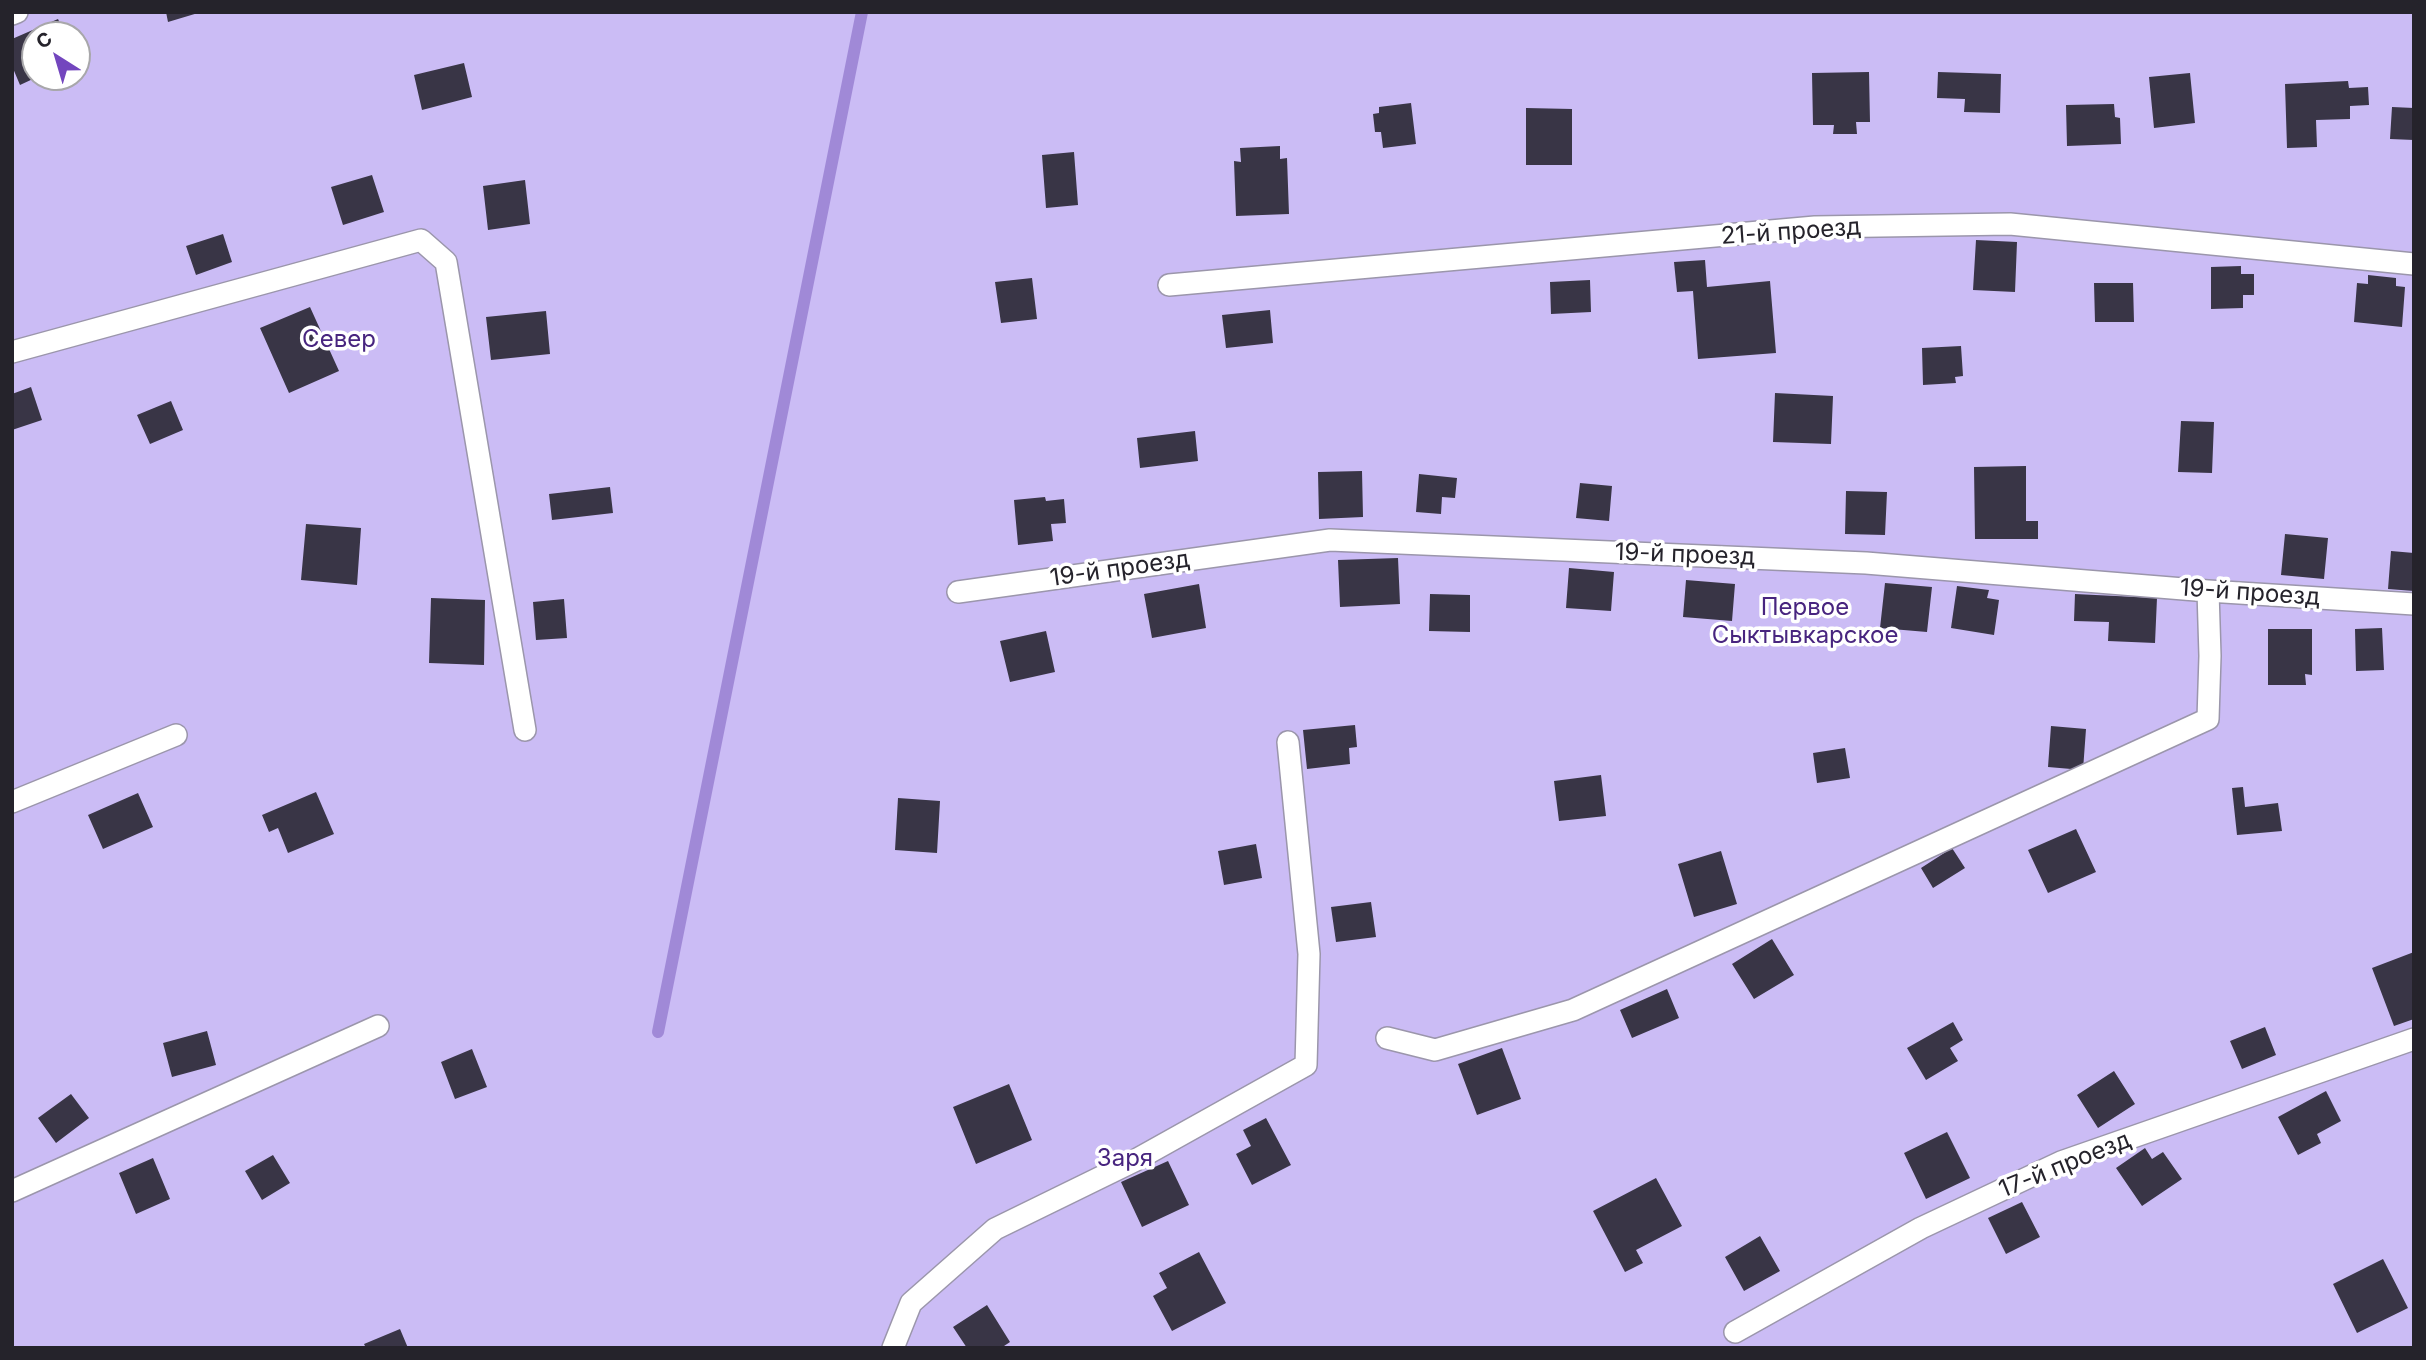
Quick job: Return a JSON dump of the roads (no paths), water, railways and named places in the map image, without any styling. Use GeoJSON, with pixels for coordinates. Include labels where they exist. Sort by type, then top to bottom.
{"type":"FeatureCollection","features":[{"type":"Feature","properties":{"kind":"lane"},"geometry":{"type":"LineString","coordinates":[[12,14],[17,12]]}},
{"type":"Feature","properties":{"kind":"lane","name":"21-й проезд"},"geometry":{"type":"LineString","coordinates":[[1169,285],[1815,228],[2010,224],[2414,264]]}},
{"type":"Feature","properties":{"kind":"lane"},"geometry":{"type":"LineString","coordinates":[[12,352],[421,240],[446,262],[525,730]]}},
{"type":"Feature","properties":{"kind":"lane","name":"19-й проезд"},"geometry":{"type":"LineString","coordinates":[[958,592],[1330,540],[1866,563],[2208,591],[2414,604]]}},
{"type":"Feature","properties":{"kind":"lane"},"geometry":{"type":"LineString","coordinates":[[1387,1038],[1435,1050],[1573,1010],[2207,719],[2210,656],[2208,591]]}},
{"type":"Feature","properties":{"kind":"lane"},"geometry":{"type":"LineString","coordinates":[[12,802],[176,736]]}},
{"type":"Feature","properties":{"kind":"lane"},"geometry":{"type":"LineString","coordinates":[[893,1348],[911,1303],[995,1229],[1134,1161],[1306,1065],[1309,954],[1288,741]]}},
{"type":"Feature","properties":{"kind":"lane"},"geometry":{"type":"LineString","coordinates":[[12,1191],[378,1026]]}},
{"type":"Feature","properties":{"kind":"lane","name":"17-й проезд"},"geometry":{"type":"LineString","coordinates":[[1735,1332],[1921,1228],[2061,1162],[2414,1039]]}},
{"type":"Feature","properties":{"kind":"waterway"},"geometry":{"type":"LineString","coordinates":[[658,1032],[862,12]]}},
{"type":"Feature","properties":{"kind":"park label","name":"Север"},"geometry":{"type":"Point","coordinates":[339,340]}},
{"type":"Feature","properties":{"kind":"park label","name":"Первое Сыктывкарское"},"geometry":{"type":"Point","coordinates":[1805,622]}},
{"type":"Feature","properties":{"kind":"park label","name":"Заря"},"geometry":{"type":"Point","coordinates":[1125,1159]}}]}
